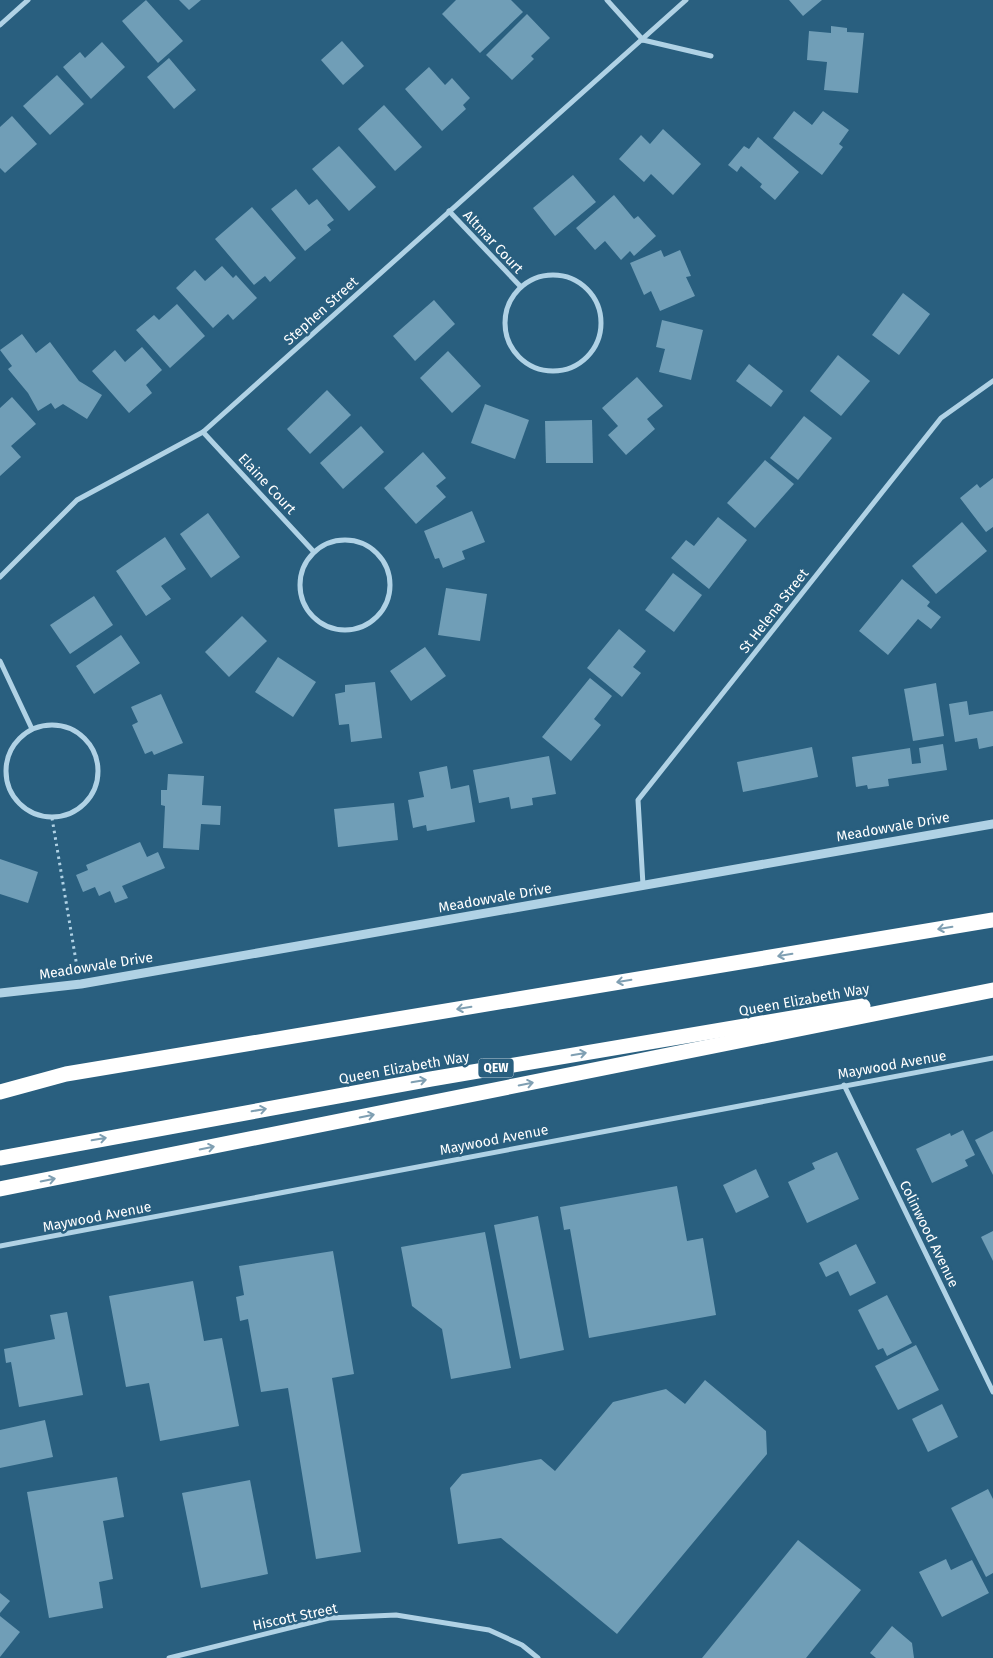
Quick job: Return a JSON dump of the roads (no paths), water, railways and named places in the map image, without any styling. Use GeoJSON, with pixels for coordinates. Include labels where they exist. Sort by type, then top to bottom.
{"type":"FeatureCollection","features":[{"type":"Feature","properties":{"kind":"highway"},"geometry":{"type":"LineString","coordinates":[[0,1082],[66,1074],[993,920]]}},
{"type":"Feature","properties":{"kind":"highway","name":"Queen Elizabeth Way"},"geometry":{"type":"LineString","coordinates":[[0,1158],[431,1079],[993,985]]}},
{"type":"Feature","properties":{"kind":"highway"},"geometry":{"type":"LineString","coordinates":[[0,1189],[993,990]]}},
{"type":"Feature","properties":{"kind":"highway"},"geometry":{"type":"LineString","coordinates":[[0,1092],[66,1074]]}},
{"type":"Feature","properties":{"kind":"street"},"geometry":{"type":"LineString","coordinates":[[0,25],[28,0]]}},
{"type":"Feature","properties":{"kind":"street"},"geometry":{"type":"LineString","coordinates":[[607,0],[643,40],[711,56]]}},
{"type":"Feature","properties":{"kind":"street","name":"Stephen Street"},"geometry":{"type":"LineString","coordinates":[[0,577],[77,500],[203,432],[686,0]]}},
{"type":"Feature","properties":{"kind":"street","name":"Altmar Court"},"geometry":{"type":"LineString","coordinates":[[449,211],[521,287]]}},
{"type":"Feature","properties":{"kind":"street","name":"Altmar Court"},"geometry":{"type":"LineString","coordinates":[[551,276],[567,278],[581,285],[592,297],[599,311],[601,328],[596,343],[588,356],[574,366],[559,371],[544,371],[529,365],[517,356],[509,343],[505,329],[506,313],[511,299],[521,287],[535,279],[551,276]]}},
{"type":"Feature","properties":{"kind":"street","name":"St Helena Street"},"geometry":{"type":"LineString","coordinates":[[643,885],[638,800],[941,418],[993,381]]}},
{"type":"Feature","properties":{"kind":"street","name":"Elaine Court"},"geometry":{"type":"LineString","coordinates":[[203,432],[314,552]]}},
{"type":"Feature","properties":{"kind":"street"},"geometry":{"type":"LineString","coordinates":[[349,540],[356,541],[370,548],[381,557],[388,570],[390,585],[388,600],[381,613],[370,623],[356,629],[341,630],[327,626],[314,618],[305,607],[300,593],[300,578],[305,564],[314,552],[327,544],[349,540]]}},
{"type":"Feature","properties":{"kind":"street"},"geometry":{"type":"LineString","coordinates":[[0,661],[32,729]]}},
{"type":"Feature","properties":{"kind":"street"},"geometry":{"type":"LineString","coordinates":[[47,724],[54,724],[76,730],[88,740],[96,753],[99,768],[98,783],[91,797],[80,808],[67,815],[52,818],[36,814],[23,807],[12,795],[7,781],[6,766],[10,750],[19,738],[32,729],[47,724]]}},
{"type":"Feature","properties":{"kind":"street","name":"Meadowvale Drive"},"geometry":{"type":"LineString","coordinates":[[0,993],[81,984],[993,824]]}},
{"type":"Feature","properties":{"kind":"street","name":"Maywood Avenue"},"geometry":{"type":"LineString","coordinates":[[0,1246],[993,1058]]}},
{"type":"Feature","properties":{"kind":"street","name":"Colinwood Avenue"},"geometry":{"type":"LineString","coordinates":[[844,1085],[993,1392]]}},
{"type":"Feature","properties":{"kind":"street","name":"Hiscott Street"},"geometry":{"type":"LineString","coordinates":[[169,1658],[329,1618],[396,1615],[490,1630],[522,1645],[538,1658]]}}]}
